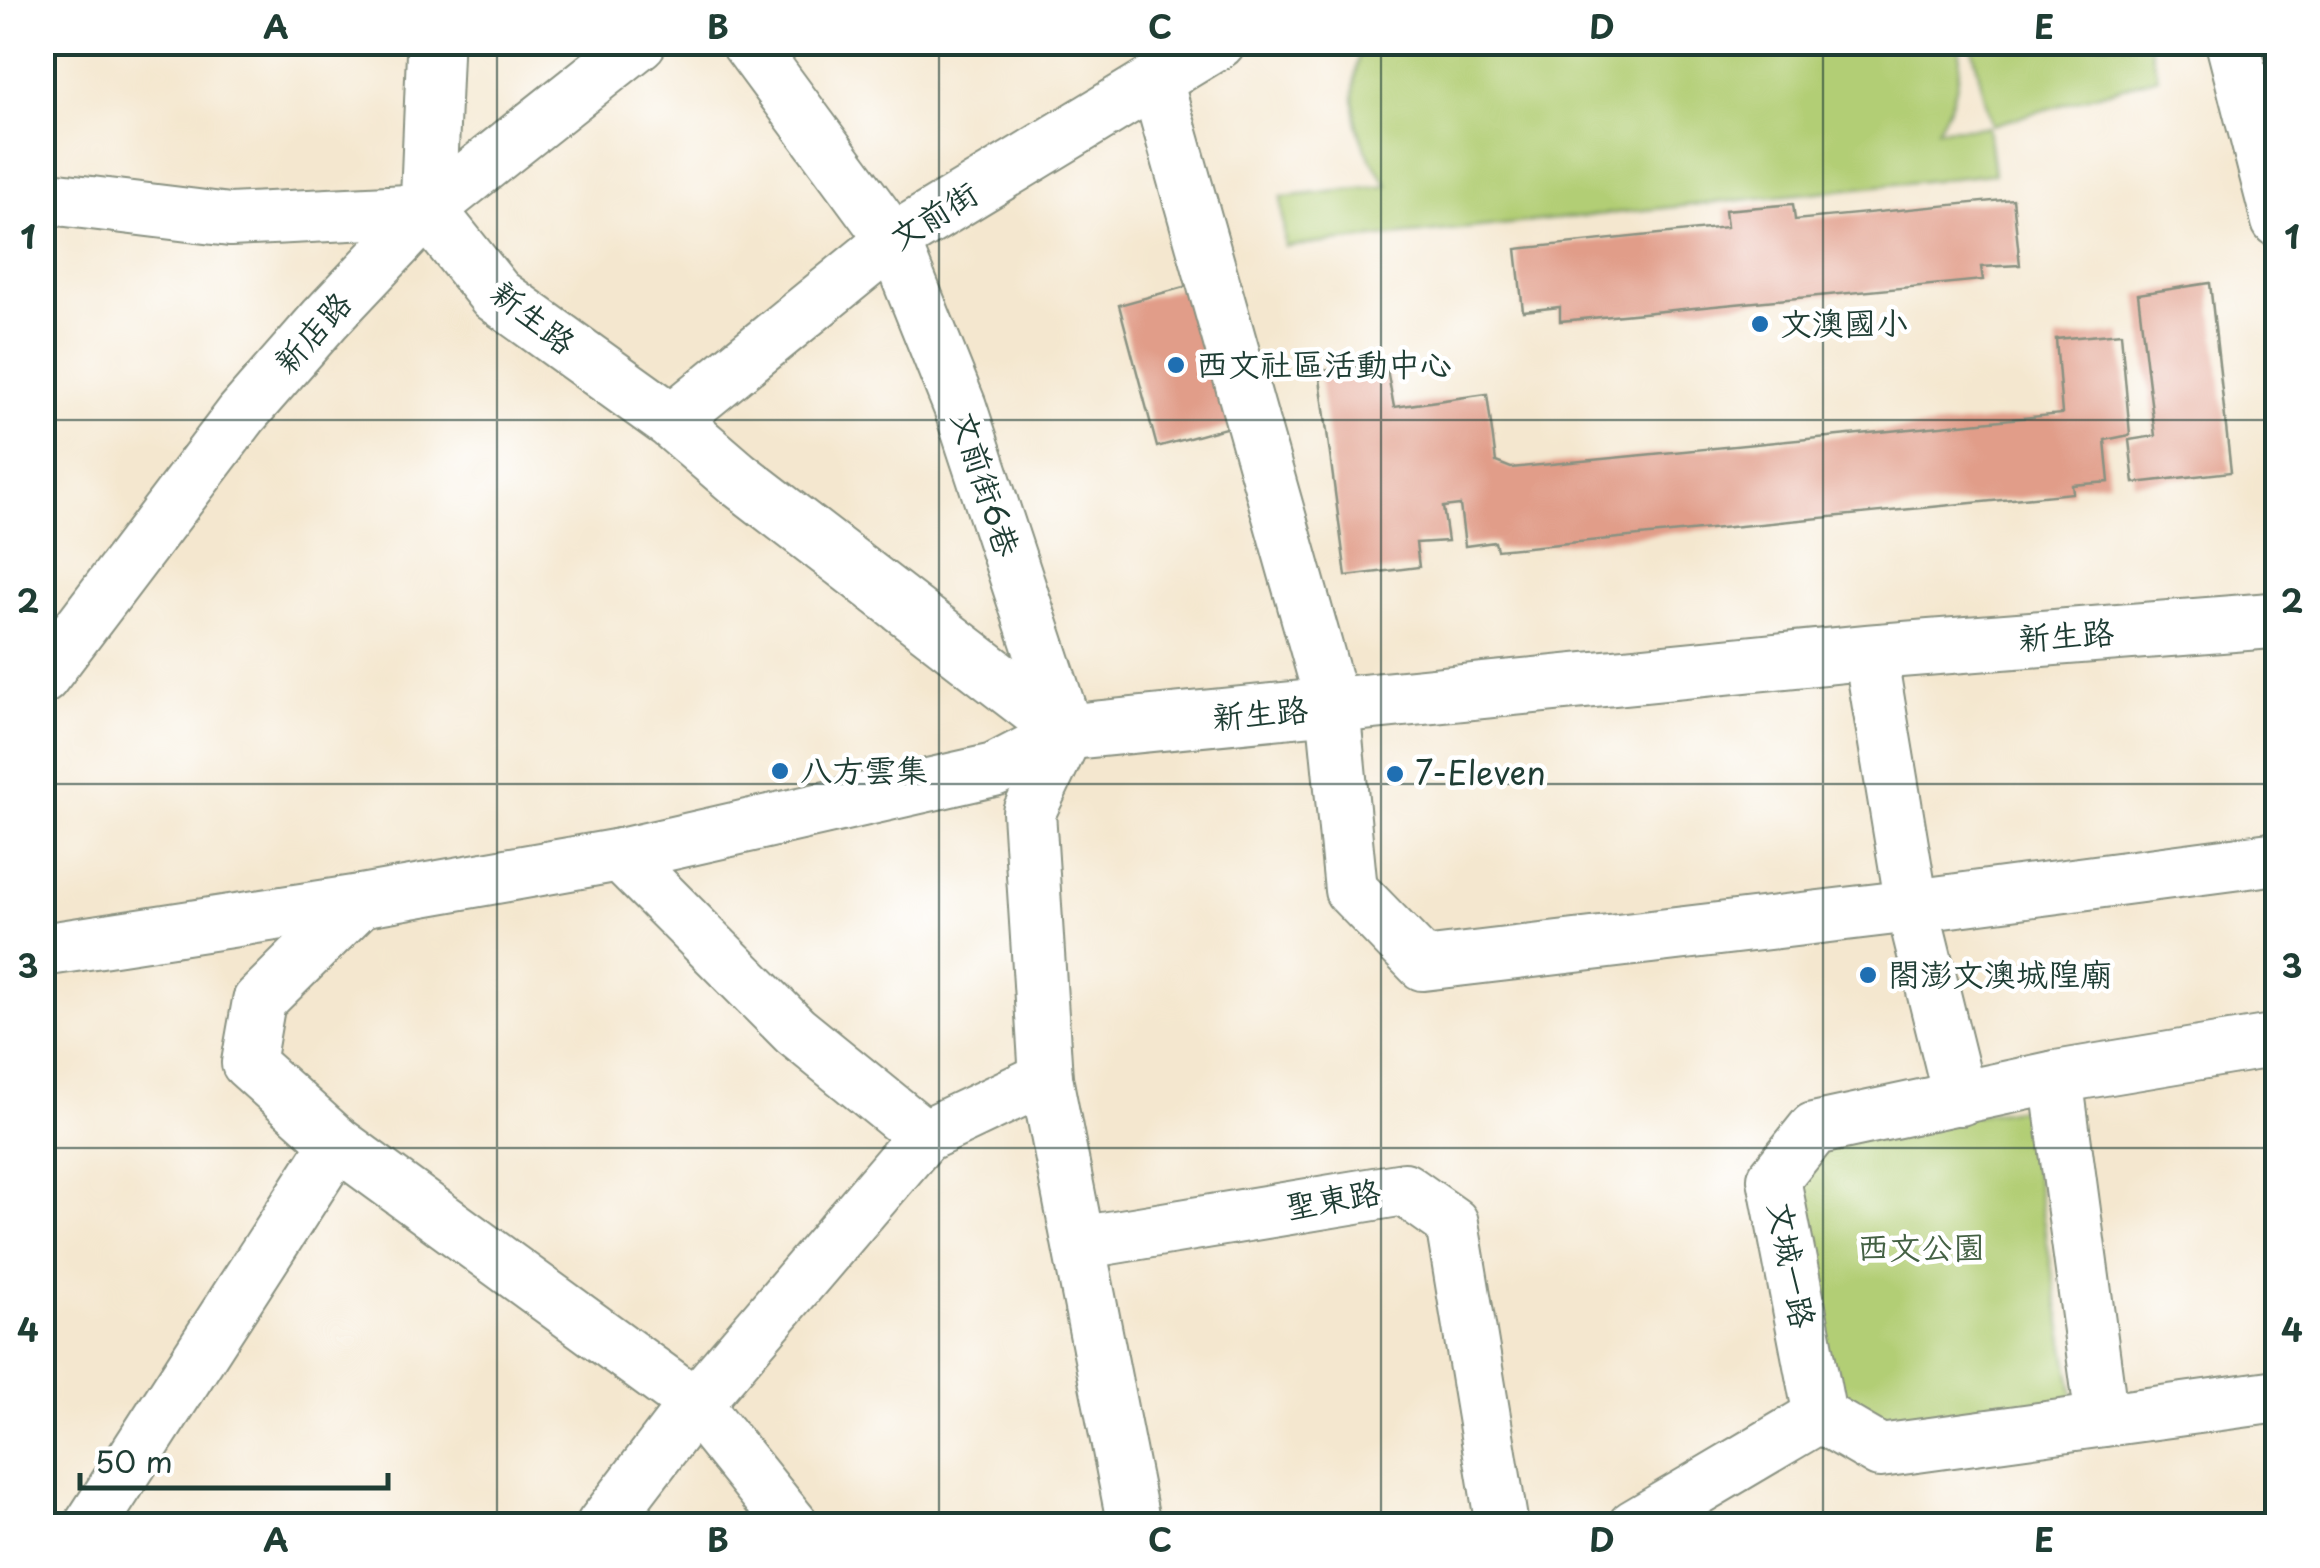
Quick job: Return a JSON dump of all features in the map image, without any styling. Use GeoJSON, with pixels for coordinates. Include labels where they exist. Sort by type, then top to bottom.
{"type":"FeatureCollection","features":[{"type":"Feature","properties":{"kind":"main road"},"geometry":{"type":"LineString","coordinates":[[428,210],[435,42]]}},
{"type":"Feature","properties":{"kind":"main road","name":"新生路"},"geometry":{"type":"LineString","coordinates":[[428,210],[496,295],[670,420],[737,478],[1067,732],[1870,652],[2278,620]]}},
{"type":"Feature","properties":{"kind":"street","name":"新店路"},"geometry":{"type":"LineString","coordinates":[[42,678],[242,414],[325,319],[428,210],[640,42]]}},
{"type":"Feature","properties":{"kind":"street","name":"文前街6巷"},"geometry":{"type":"LineString","coordinates":[[747,42],[893,240],[960,407],[1067,732]]}},
{"type":"Feature","properties":{"kind":"street","name":"文前街"},"geometry":{"type":"LineString","coordinates":[[670,420],[893,240],[1219,42]]}},
{"type":"Feature","properties":{"kind":"street"},"geometry":{"type":"LineString","coordinates":[[2232,42],[2278,221]]}},
{"type":"Feature","properties":{"kind":"street"},"geometry":{"type":"LineString","coordinates":[[1156,80],[1333,707],[1352,890],[1422,964],[2278,858]]}},
{"type":"Feature","properties":{"kind":"street"},"geometry":{"type":"LineString","coordinates":[[42,197],[230,220],[428,210]]}},
{"type":"Feature","properties":{"kind":"street"},"geometry":{"type":"LineString","coordinates":[[1870,652],[1912,906],[1960,1099]]}},
{"type":"Feature","properties":{"kind":"street"},"geometry":{"type":"LineString","coordinates":[[42,950],[360,902],[620,855],[994,770],[1067,732]]}},
{"type":"Feature","properties":{"kind":"street"},"geometry":{"type":"LineString","coordinates":[[1067,732],[1029,812],[1046,1078],[1134,1526]]}},
{"type":"Feature","properties":{"kind":"street"},"geometry":{"type":"LineString","coordinates":[[620,855],[795,1032],[924,1136]]}},
{"type":"Feature","properties":{"kind":"street"},"geometry":{"type":"LineString","coordinates":[[360,902],[258,1001],[248,1063],[337,1143],[696,1404],[793,1526]]}},
{"type":"Feature","properties":{"kind":"street","name":"文城一路"},"geometry":{"type":"LineString","coordinates":[[1820,1416],[1774,1178],[1814,1129],[2056,1077],[2278,1040]]}},
{"type":"Feature","properties":{"kind":"street"},"geometry":{"type":"LineString","coordinates":[[2056,1077],[2102,1420]]}},
{"type":"Feature","properties":{"kind":"street"},"geometry":{"type":"LineString","coordinates":[[602,1526],[696,1404],[924,1136],[1046,1078]]}},
{"type":"Feature","properties":{"kind":"street"},"geometry":{"type":"LineString","coordinates":[[90,1526],[337,1143]]}},
{"type":"Feature","properties":{"kind":"street","name":"聖東路"},"geometry":{"type":"LineString","coordinates":[[1079,1243],[1404,1188],[1452,1222],[1502,1526]]}},
{"type":"Feature","properties":{"kind":"street"},"geometry":{"type":"LineString","coordinates":[[1634,1526],[1820,1416],[1880,1450],[2278,1396]]}},
{"type":"Feature","properties":{"kind":"green space"},"geometry":{"type":"Polygon","coordinates":[[[1361,42],[1960,43],[1956,88],[1937,129],[1988,127],[1994,174],[1285,247],[1281,197],[1388,186],[1366,150],[1356,118],[1355,84],[1361,42]]]}},
{"type":"Feature","properties":{"kind":"green space"},"geometry":{"type":"Polygon","coordinates":[[[1971,43],[2148,43],[2158,77],[1992,125],[1971,43]]]}},
{"type":"Feature","properties":{"kind":"green space","name":"西文公園"},"geometry":{"type":"Polygon","coordinates":[[[2024,1108],[2075,1405],[1863,1431],[1825,1402],[1780,1180],[1816,1138],[2024,1108]]]}},
{"type":"Feature","properties":{"kind":"building"},"geometry":{"type":"Polygon","coordinates":[[[2013,199],[2020,265],[1981,267],[1983,280],[1560,321],[1560,307],[1523,311],[1516,249],[1727,227],[1725,210],[1793,204],[1795,220],[2013,199]]]}},
{"type":"Feature","properties":{"kind":"building"},"geometry":{"type":"Polygon","coordinates":[[[2210,283],[2231,472],[2134,483],[2129,440],[2155,436],[2138,294],[2210,283]]]}},
{"type":"Feature","properties":{"kind":"building","name":"西文社區活動中心"},"geometry":{"type":"Polygon","coordinates":[[[1195,284],[1233,426],[1157,447],[1119,305],[1195,284]]]}},
{"type":"Feature","properties":{"kind":"building"},"geometry":{"type":"Polygon","coordinates":[[[2121,333],[2130,435],[2105,440],[2109,482],[2072,485],[2073,493],[1497,550],[1495,542],[1465,546],[1460,505],[1443,507],[1448,541],[1416,543],[1419,567],[1346,576],[1319,371],[1386,364],[1394,407],[1487,394],[1496,462],[1511,468],[2062,414],[2056,339],[2121,333]]]}},
{"type":"Feature","properties":{"kind":"place","name":"文澳國小"},"geometry":{"type":"Point","coordinates":[1760,324]}},
{"type":"Feature","properties":{"kind":"place","name":"西文社區活動中心"},"geometry":{"type":"Point","coordinates":[1176,365]}},
{"type":"Feature","properties":{"kind":"place","name":"八方雲集"},"geometry":{"type":"Point","coordinates":[780,771]}},
{"type":"Feature","properties":{"kind":"place","name":"7-Eleven"},"geometry":{"type":"Point","coordinates":[1395,774]}},
{"type":"Feature","properties":{"kind":"place","name":"閤澎文澳城隍廟"},"geometry":{"type":"Point","coordinates":[1868,975]}}]}
